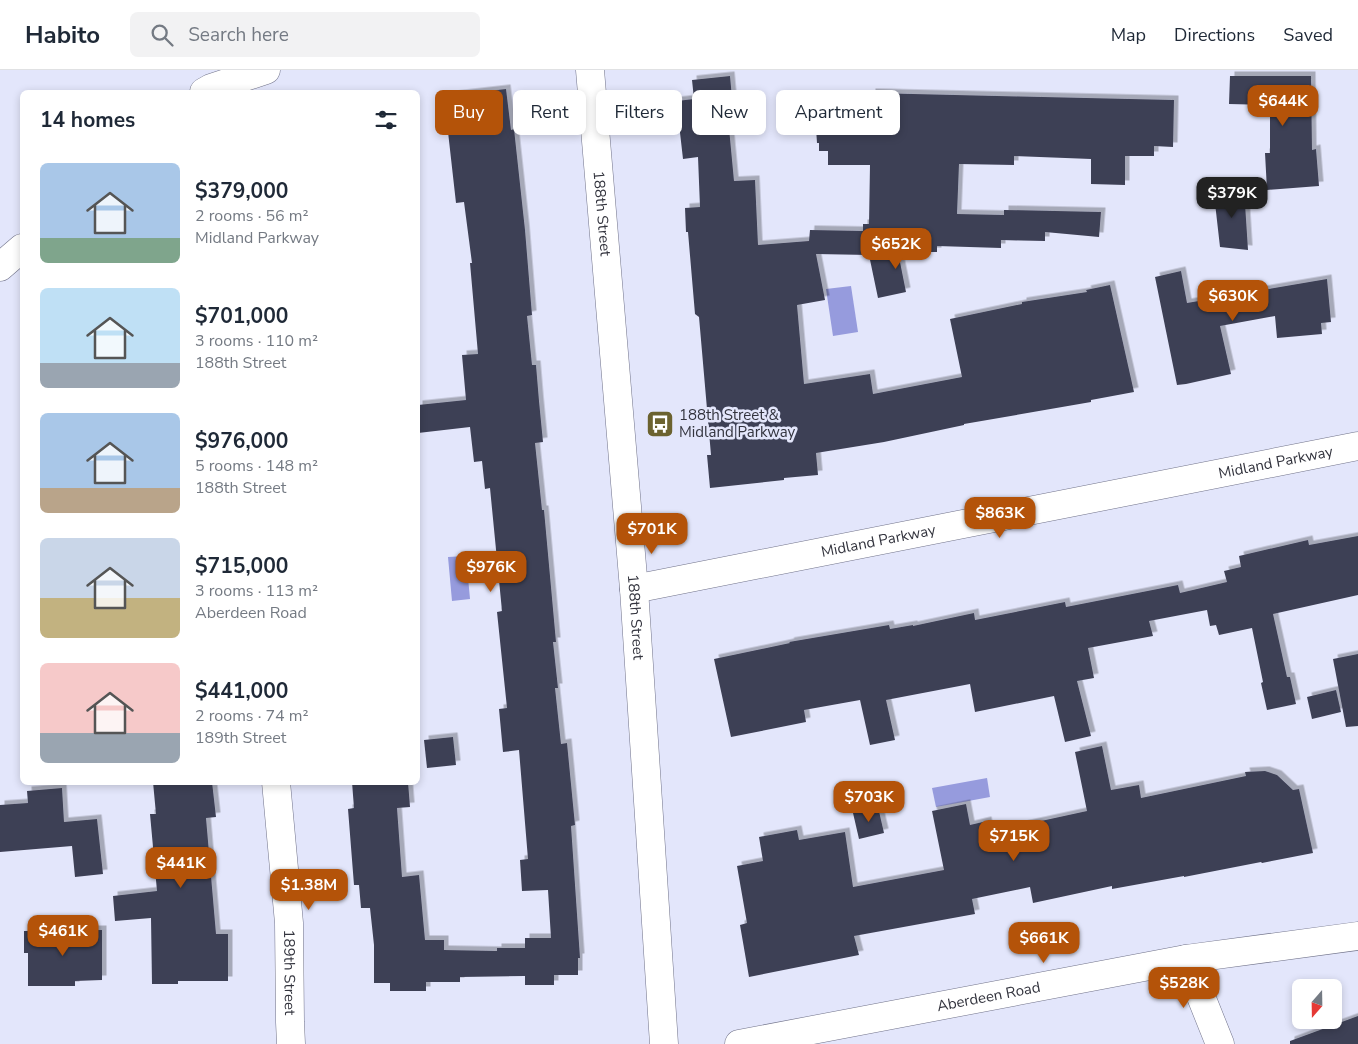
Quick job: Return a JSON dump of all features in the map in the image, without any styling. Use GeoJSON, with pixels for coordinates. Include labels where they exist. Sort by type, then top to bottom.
{"type":"FeatureCollection","features":[{"type":"Feature","properties":{"kind":"street"},"geometry":{"type":"LineString","coordinates":[[212,90],[266,70]]}},
{"type":"Feature","properties":{"kind":"street","name":"188th Street"},"geometry":{"type":"LineString","coordinates":[[590,70],[634,589],[664,1044]]}},
{"type":"Feature","properties":{"kind":"street"},"geometry":{"type":"LineString","coordinates":[[0,267],[20,250]]}},
{"type":"Feature","properties":{"kind":"street","name":"Midland Parkway"},"geometry":{"type":"LineString","coordinates":[[634,589],[1358,446]]}},
{"type":"Feature","properties":{"kind":"street","name":"189th Street"},"geometry":{"type":"LineString","coordinates":[[276,785],[289,923],[292,1044]]}},
{"type":"Feature","properties":{"kind":"street","name":"Aberdeen Road"},"geometry":{"type":"LineString","coordinates":[[739,1044],[1186,959],[1358,936]]}},
{"type":"Feature","properties":{"kind":"street"},"geometry":{"type":"LineString","coordinates":[[1186,959],[1220,1044]]}},
{"type":"Feature","properties":{"kind":"water"},"geometry":{"type":"Polygon","coordinates":[[[851,286],[858,332],[833,336],[826,289],[851,286]]]}},
{"type":"Feature","properties":{"kind":"water"},"geometry":{"type":"Polygon","coordinates":[[[466,556],[470,599],[452,601],[448,557],[466,556]]]}},
{"type":"Feature","properties":{"kind":"water"},"geometry":{"type":"Polygon","coordinates":[[[987,778],[990,797],[936,807],[932,788],[987,778]]]}},
{"type":"Feature","properties":{"kind":"building"},"geometry":{"type":"Polygon","coordinates":[[[730,76],[731,90],[693,90],[692,80],[730,76]]]}},
{"type":"Feature","properties":{"kind":"building"},"geometry":{"type":"Polygon","coordinates":[[[1230,76],[1311,76],[1312,150],[1316,149],[1319,186],[1267,190],[1265,153],[1270,153],[1270,105],[1229,104],[1230,76]]]}},
{"type":"Feature","properties":{"kind":"building"},"geometry":{"type":"Polygon","coordinates":[[[506,89],[511,130],[513,129],[513,135],[515,135],[525,230],[532,315],[527,316],[532,365],[536,365],[543,442],[535,443],[542,510],[544,510],[556,642],[553,642],[558,688],[555,688],[561,744],[567,743],[575,825],[571,826],[580,958],[578,958],[578,975],[554,975],[554,985],[525,985],[525,976],[460,977],[460,982],[426,982],[426,991],[390,991],[390,983],[374,983],[374,945],[370,908],[361,908],[359,885],[354,885],[348,809],[354,808],[352,785],[408,785],[410,807],[397,808],[402,877],[419,875],[425,940],[444,940],[444,950],[497,951],[497,948],[525,948],[525,938],[551,938],[548,890],[522,891],[520,860],[528,859],[519,750],[503,752],[499,709],[507,708],[497,612],[502,611],[490,488],[485,489],[482,461],[474,462],[470,427],[420,433],[420,405],[466,400],[462,355],[478,354],[470,263],[472,263],[464,202],[456,203],[448,135],[503,135],[503,90],[497,90],[506,89]]]}},
{"type":"Feature","properties":{"kind":"building"},"geometry":{"type":"Polygon","coordinates":[[[900,94],[1174,100],[1173,147],[1154,146],[1154,156],[1125,156],[1125,185],[1091,184],[1091,159],[1014,156],[1014,165],[959,164],[957,214],[1004,215],[1004,210],[1101,212],[1099,237],[1045,232],[1045,241],[1001,240],[1001,248],[937,246],[937,252],[898,252],[906,292],[878,298],[869,255],[816,254],[825,300],[797,305],[804,384],[870,374],[873,394],[962,377],[950,319],[1022,304],[1022,302],[1087,292],[1086,290],[1110,285],[1134,392],[1091,400],[1091,402],[964,424],[884,442],[816,453],[818,475],[710,488],[707,455],[711,455],[699,317],[695,314],[685,208],[700,207],[698,157],[683,159],[680,135],[682,135],[682,100],[692,99],[692,135],[730,135],[734,181],[755,180],[758,245],[809,241],[810,230],[863,231],[863,224],[869,224],[870,165],[828,165],[828,151],[819,151],[816,135],[900,135],[900,94]]]}},
{"type":"Feature","properties":{"kind":"building"},"geometry":{"type":"Polygon","coordinates":[[[1244,188],[1248,250],[1220,247],[1215,203],[1219,202],[1217,191],[1244,188]]]}},
{"type":"Feature","properties":{"kind":"building"},"geometry":{"type":"Polygon","coordinates":[[[1181,271],[1187,303],[1327,279],[1331,322],[1321,323],[1322,334],[1277,338],[1275,316],[1220,326],[1231,374],[1177,385],[1155,277],[1181,271]]]}},
{"type":"Feature","properties":{"kind":"building"},"geometry":{"type":"Polygon","coordinates":[[[1358,536],[1358,595],[1273,614],[1287,677],[1290,677],[1296,704],[1267,710],[1252,628],[1219,635],[1216,625],[1210,626],[1207,610],[1149,621],[1153,636],[1088,648],[1094,678],[1077,681],[1091,736],[1065,742],[1054,696],[975,712],[970,684],[886,700],[895,740],[870,745],[860,700],[804,710],[806,722],[731,737],[714,659],[789,642],[889,625],[890,629],[913,626],[974,613],[975,620],[1065,602],[1066,607],[1178,585],[1180,593],[1227,582],[1224,571],[1241,567],[1239,556],[1308,540],[1309,545],[1358,536]]]}},
{"type":"Feature","properties":{"kind":"building"},"geometry":{"type":"Polygon","coordinates":[[[1358,654],[1358,726],[1346,727],[1333,659],[1358,654]]]}},
{"type":"Feature","properties":{"kind":"building"},"geometry":{"type":"Polygon","coordinates":[[[1336,690],[1341,712],[1312,719],[1307,697],[1336,690]]]}},
{"type":"Feature","properties":{"kind":"building"},"geometry":{"type":"Polygon","coordinates":[[[453,737],[456,765],[427,768],[424,740],[453,737]]]}},
{"type":"Feature","properties":{"kind":"building"},"geometry":{"type":"Polygon","coordinates":[[[1102,746],[1111,790],[1139,785],[1141,798],[1246,776],[1245,772],[1265,771],[1277,775],[1293,790],[1299,789],[1313,853],[1112,889],[1112,886],[1033,903],[1030,887],[972,899],[975,914],[854,936],[859,955],[749,977],[740,925],[747,923],[737,866],[763,861],[759,837],[797,830],[799,840],[845,832],[853,887],[944,870],[932,811],[966,804],[970,825],[987,821],[988,827],[994,826],[995,831],[1087,811],[1075,752],[1102,746]]]}},
{"type":"Feature","properties":{"kind":"building"},"geometry":{"type":"Polygon","coordinates":[[[153,785],[212,785],[216,817],[206,818],[216,934],[228,934],[228,981],[178,981],[178,984],[152,984],[151,918],[115,921],[113,896],[157,891],[150,814],[156,814],[153,785]]]}},
{"type":"Feature","properties":{"kind":"building"},"geometry":{"type":"Polygon","coordinates":[[[62,788],[64,822],[97,819],[103,874],[75,877],[72,846],[0,852],[0,805],[28,803],[27,791],[62,788]]]}},
{"type":"Feature","properties":{"kind":"building"},"geometry":{"type":"Polygon","coordinates":[[[878,807],[884,833],[859,839],[853,813],[878,807]]]}},
{"type":"Feature","properties":{"kind":"building"},"geometry":{"type":"Polygon","coordinates":[[[102,930],[102,980],[75,981],[75,986],[28,986],[28,953],[24,953],[24,931],[102,930]]]}},
{"type":"Feature","properties":{"kind":"building"},"geometry":{"type":"Polygon","coordinates":[[[1358,1016],[1358,1044],[1290,1044],[1290,1041],[1323,1029],[1342,1029],[1342,1022],[1358,1016]]]}},
{"type":"Feature","properties":{"kind":"place","name":"188th Street & Midland Parkway"},"geometry":{"type":"Point","coordinates":[660,424]}}]}
